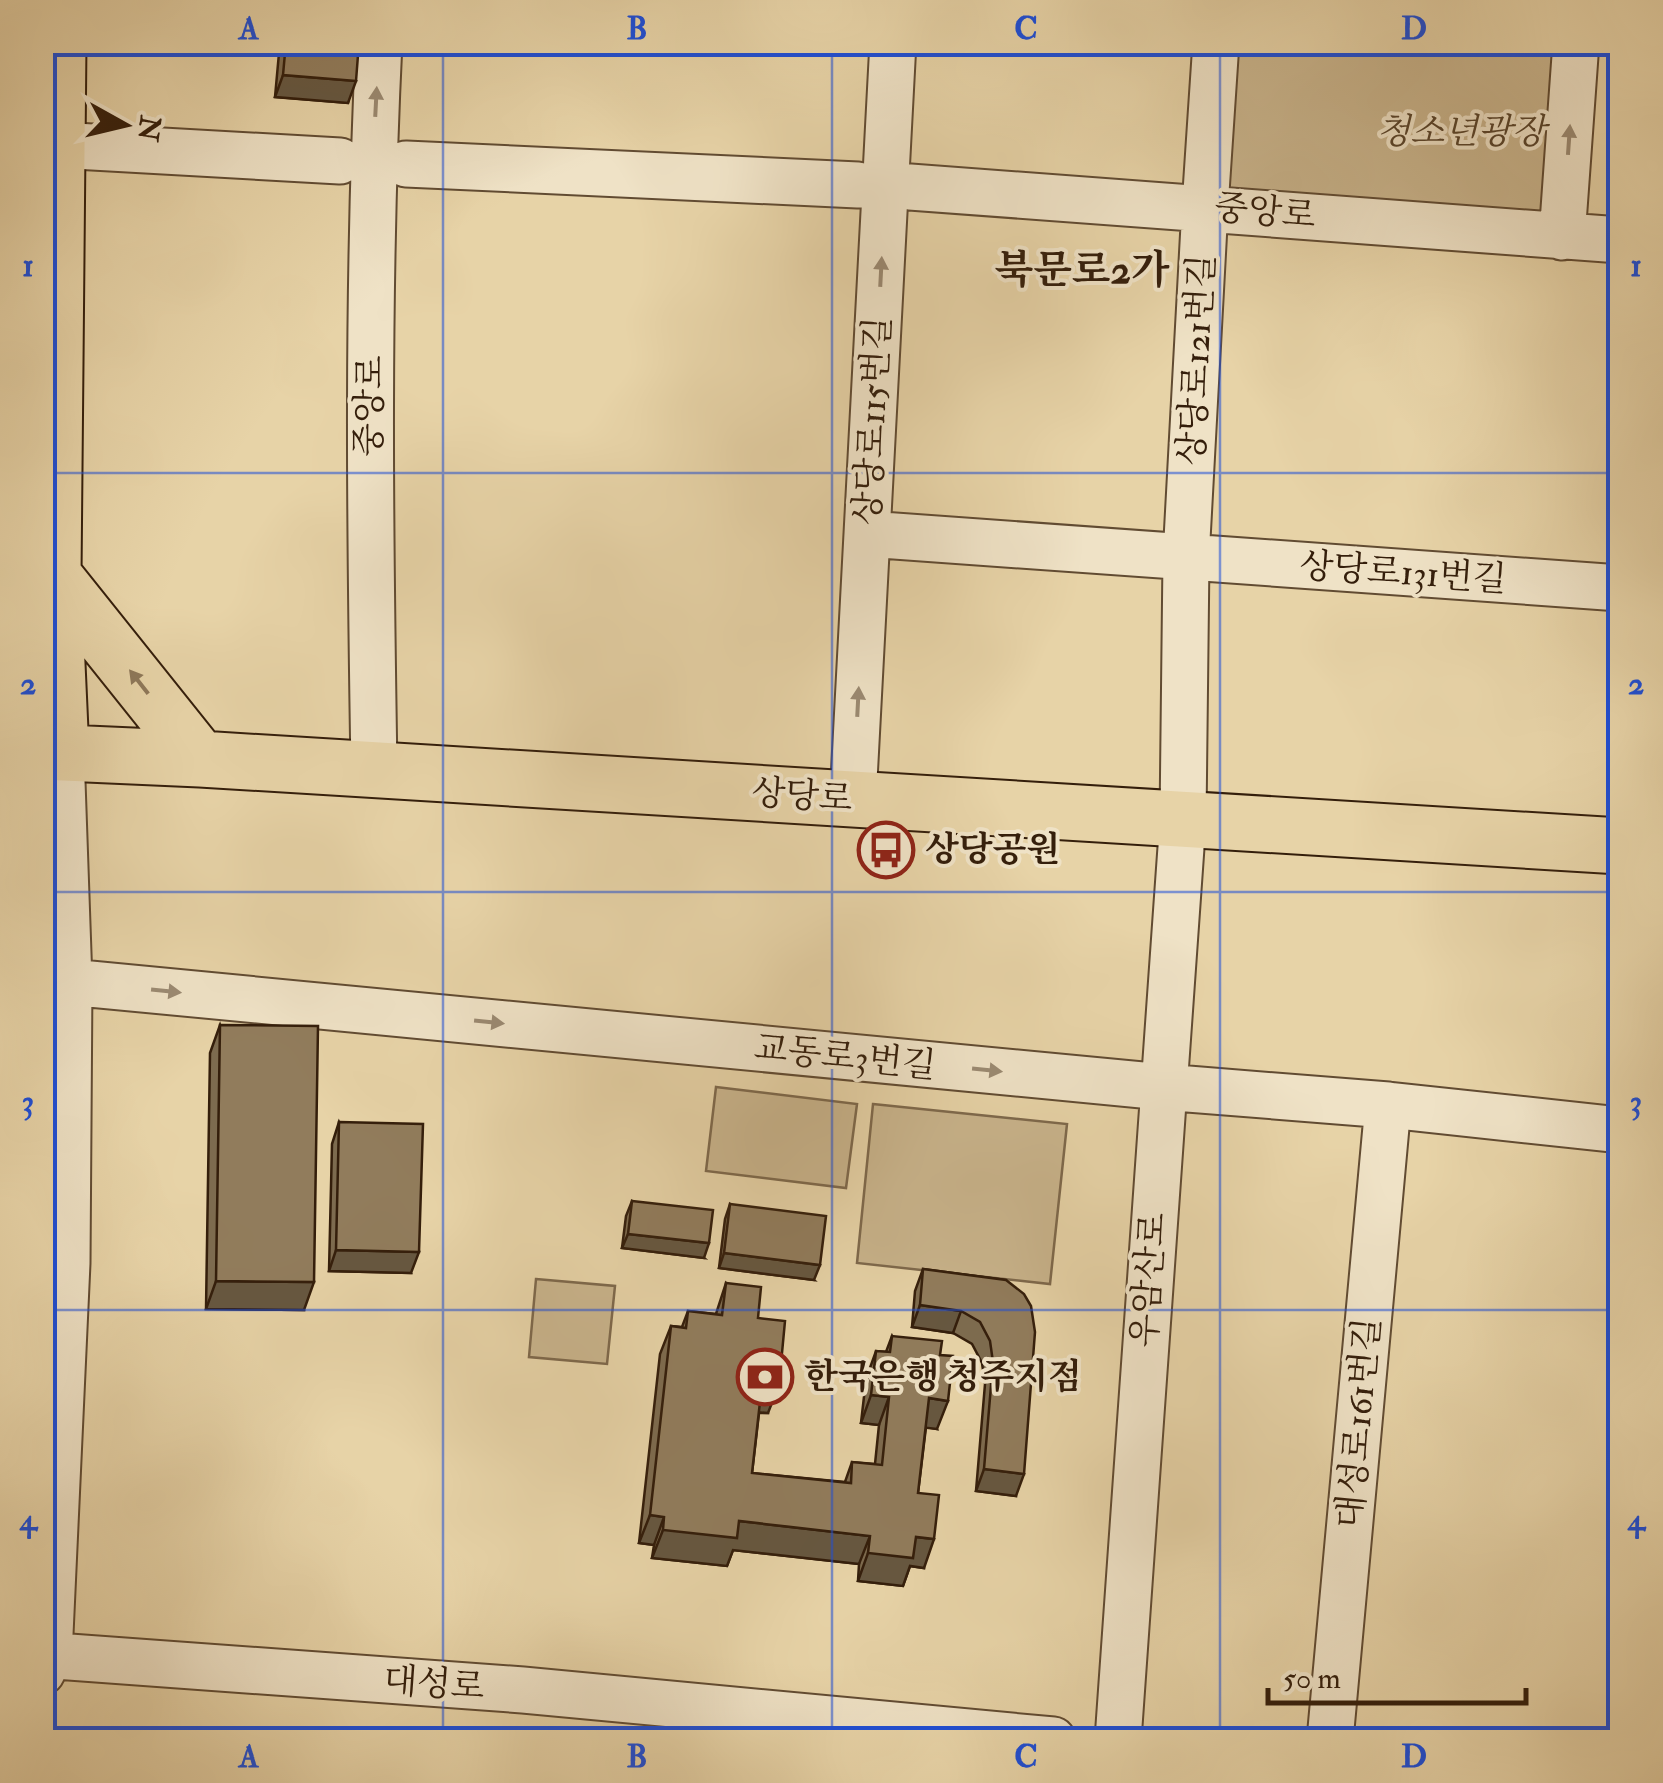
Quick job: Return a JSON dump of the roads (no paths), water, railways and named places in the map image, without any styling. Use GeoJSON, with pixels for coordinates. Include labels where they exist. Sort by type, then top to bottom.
{"type":"FeatureCollection","features":[{"type":"Feature","properties":{"kind":"main road"},"geometry":{"type":"LineString","coordinates":[[52,753],[58,42]]}},
{"type":"Feature","properties":{"kind":"main road"},"geometry":{"type":"LineString","coordinates":[[53,575],[200,759]]}},
{"type":"Feature","properties":{"kind":"main road","name":"상당로"},"geometry":{"type":"LineString","coordinates":[[52,753],[374,769],[1620,846]]}},
{"type":"Feature","properties":{"kind":"street","name":"중앙로"},"geometry":{"type":"LineString","coordinates":[[374,769],[369,507],[373,162],[379,42]]}},
{"type":"Feature","properties":{"kind":"street","name":"상당로115번길"},"geometry":{"type":"LineString","coordinates":[[853,799],[893,42]]}},
{"type":"Feature","properties":{"kind":"street","name":"상당로121번길"},"geometry":{"type":"LineString","coordinates":[[1183,820],[1186,558],[1216,42]]}},
{"type":"Feature","properties":{"kind":"street"},"geometry":{"type":"LineString","coordinates":[[1562,237],[1576,42]]}},
{"type":"Feature","properties":{"kind":"street"},"geometry":{"type":"LineString","coordinates":[[57,146],[858,185]]}},
{"type":"Feature","properties":{"kind":"street","name":"중앙로"},"geometry":{"type":"LineString","coordinates":[[910,187],[1620,240]]}},
{"type":"Feature","properties":{"kind":"street"},"geometry":{"type":"LineString","coordinates":[[867,534],[1186,558]]}},
{"type":"Feature","properties":{"kind":"street","name":"상당로131번길"},"geometry":{"type":"LineString","coordinates":[[1186,558],[1620,588]]}},
{"type":"Feature","properties":{"kind":"street"},"geometry":{"type":"LineString","coordinates":[[45,1661],[66,1263],[68,982],[52,753]]}},
{"type":"Feature","properties":{"kind":"street","name":"우암산로"},"geometry":{"type":"LineString","coordinates":[[1118,1740],[1183,820]]}},
{"type":"Feature","properties":{"kind":"street"},"geometry":{"type":"LineString","coordinates":[[42,896],[68,982]]}},
{"type":"Feature","properties":{"kind":"street"},"geometry":{"type":"LineString","coordinates":[[42,929],[68,982]]}},
{"type":"Feature","properties":{"kind":"street","name":"교동로3번길"},"geometry":{"type":"LineString","coordinates":[[68,982],[1620,1130]]}},
{"type":"Feature","properties":{"kind":"street","name":"대성로161번길"},"geometry":{"type":"LineString","coordinates":[[1330,1740],[1388,1106]]}},
{"type":"Feature","properties":{"kind":"street","name":"대성로"},"geometry":{"type":"LineString","coordinates":[[45,1661],[523,1690],[826,1729],[1053,1740]]}},
{"type":"Feature","properties":{"kind":"place","name":"상당공원"},"geometry":{"type":"Point","coordinates":[886,850]}},
{"type":"Feature","properties":{"kind":"place","name":"한국은행 청주지점"},"geometry":{"type":"Point","coordinates":[765,1377]}},
{"type":"Feature","properties":{"kind":"district","name":"북문로2가"},"geometry":{"type":"Point","coordinates":[1082,270]}},
{"type":"Feature","properties":{"kind":"park label","name":"청소년광장"},"geometry":{"type":"Point","coordinates":[1461,132]}}]}
